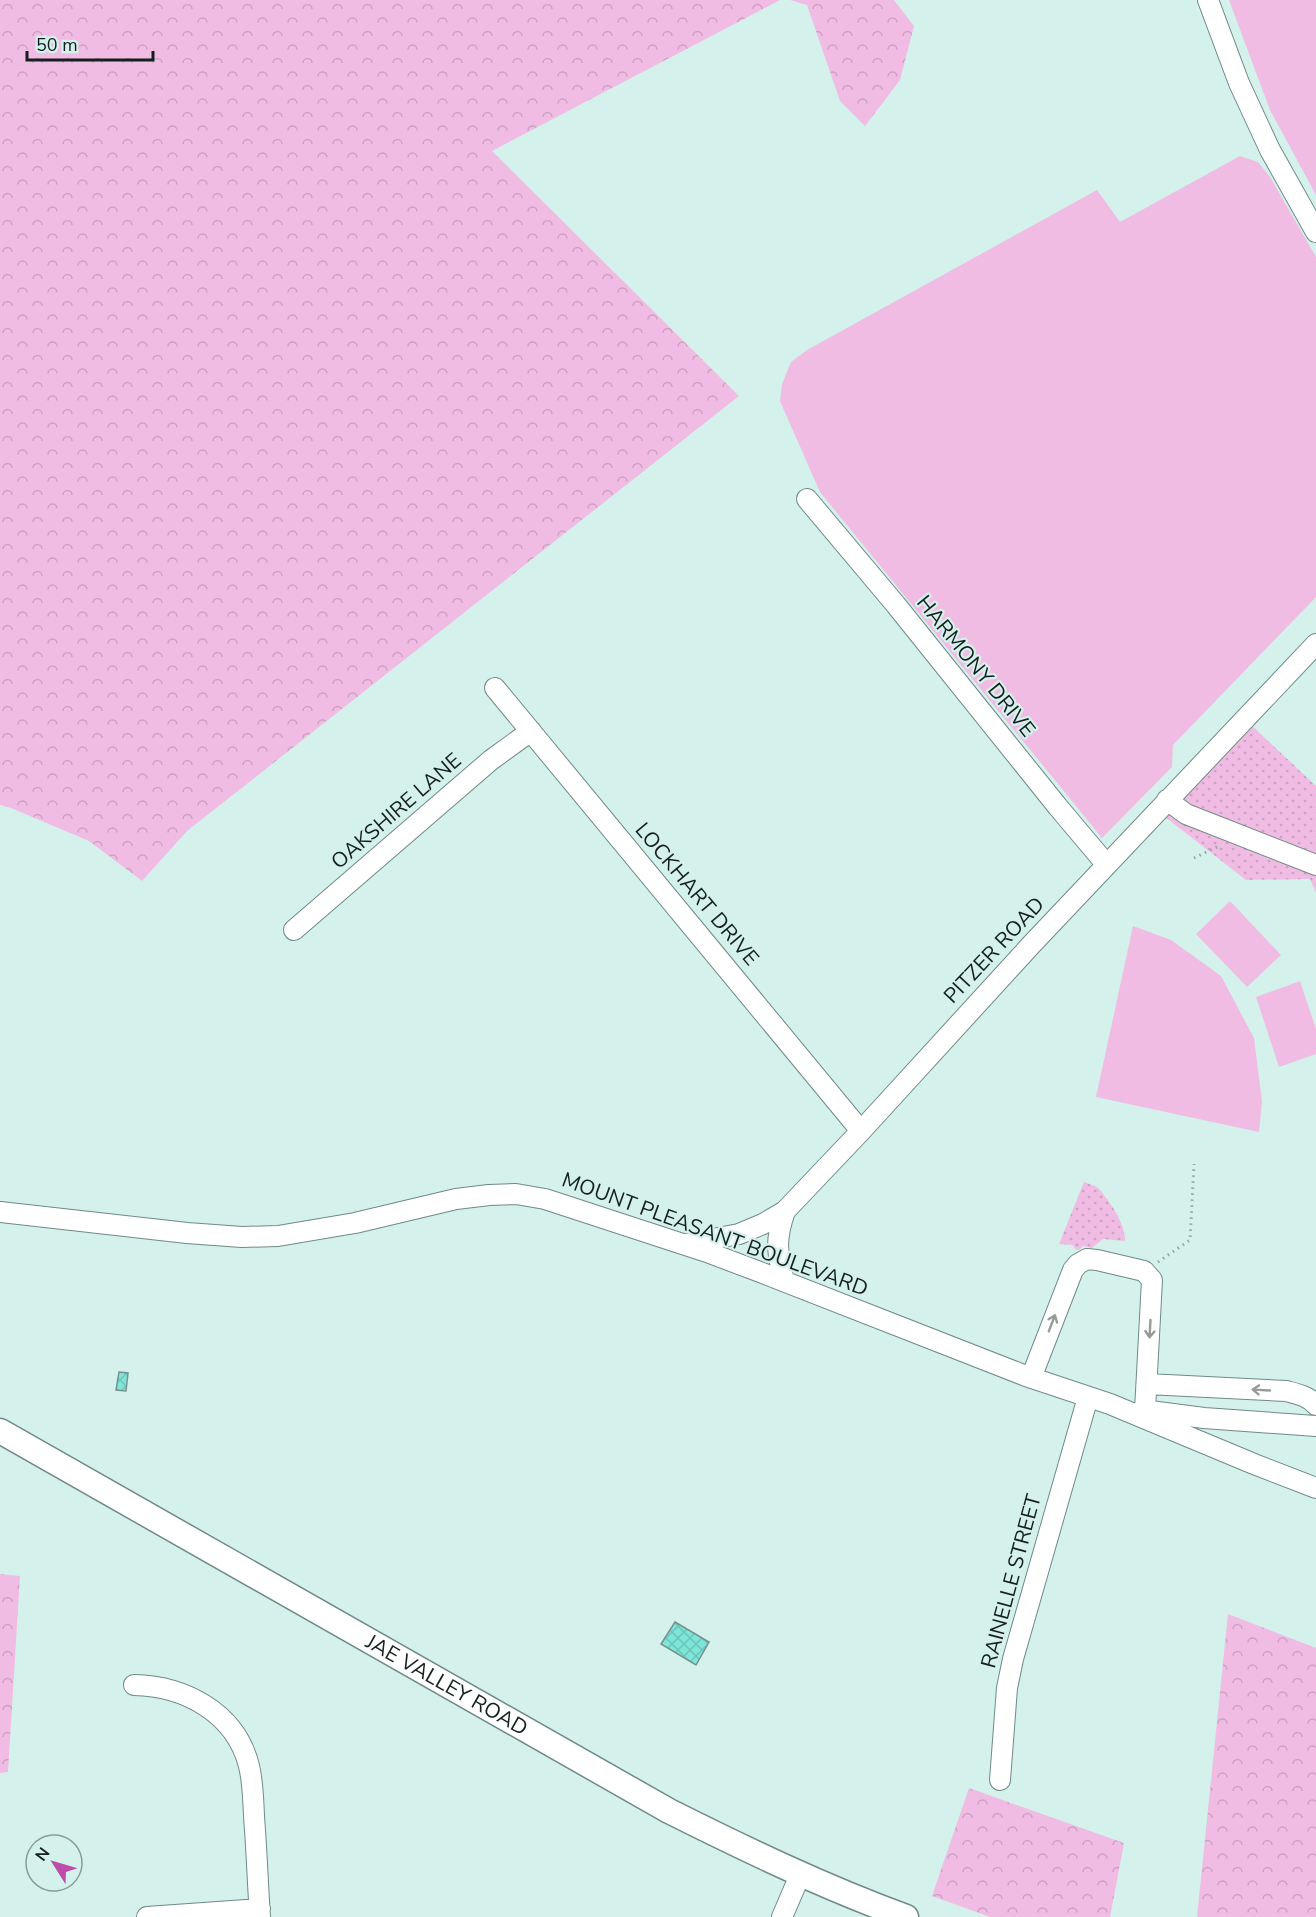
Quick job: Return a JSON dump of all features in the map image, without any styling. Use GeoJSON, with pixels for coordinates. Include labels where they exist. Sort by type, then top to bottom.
{"type":"FeatureCollection","features":[{"type":"Feature","properties":{"kind":"main road","name":"JAE VALLEY ROAD"},"geometry":{"type":"LineString","coordinates":[[0,1431],[659,1806],[800,1875],[906,1917]]}},
{"type":"Feature","properties":{"kind":"street"},"geometry":{"type":"LineString","coordinates":[[1208,0],[1243,93],[1270,150],[1316,232]]}},
{"type":"Feature","properties":{"kind":"street","name":"HARMONY DRIVE"},"geometry":{"type":"LineString","coordinates":[[807,499],[1106,864]]}},
{"type":"Feature","properties":{"kind":"street","name":"PITZER ROAD"},"geometry":{"type":"LineString","coordinates":[[683,1244],[739,1234],[763,1224],[784,1211],[861,1131],[1106,864],[1316,644]]}},
{"type":"Feature","properties":{"kind":"street","name":"LOCKHART DRIVE"},"geometry":{"type":"LineString","coordinates":[[495,687],[861,1131]]}},
{"type":"Feature","properties":{"kind":"street","name":"OAKSHIRE LANE"},"geometry":{"type":"LineString","coordinates":[[294,930],[491,760],[531,731]]}},
{"type":"Feature","properties":{"kind":"street"},"geometry":{"type":"LineString","coordinates":[[1167,800],[1186,814],[1316,865]]}},
{"type":"Feature","properties":{"kind":"street","name":"MOUNT PLEASANT BOULEVARD"},"geometry":{"type":"LineString","coordinates":[[0,1212],[204,1235],[278,1236],[355,1223],[456,1199],[516,1194],[544,1199],[683,1244],[784,1281],[1031,1378],[1110,1404],[1316,1488]]}},
{"type":"Feature","properties":{"kind":"street"},"geometry":{"type":"LineString","coordinates":[[784,1211],[777,1233],[779,1261],[784,1281]]}},
{"type":"Feature","properties":{"kind":"street"},"geometry":{"type":"LineString","coordinates":[[1031,1378],[1073,1270],[1078,1264],[1087,1259],[1097,1260],[1144,1271],[1152,1280],[1145,1410]]}},
{"type":"Feature","properties":{"kind":"street"},"geometry":{"type":"LineString","coordinates":[[1147,1384],[1286,1391],[1300,1394],[1316,1405]]}},
{"type":"Feature","properties":{"kind":"street","name":"RAINELLE STREET"},"geometry":{"type":"LineString","coordinates":[[1000,1780],[1007,1688],[1013,1659],[1088,1397]]}},
{"type":"Feature","properties":{"kind":"street"},"geometry":{"type":"LineString","coordinates":[[1110,1404],[1204,1418],[1316,1426]]}},
{"type":"Feature","properties":{"kind":"street"},"geometry":{"type":"LineString","coordinates":[[134,1685],[151,1685],[189,1695],[207,1706],[228,1725],[243,1749],[251,1780],[260,1913],[147,1917]]}},
{"type":"Feature","properties":{"kind":"street"},"geometry":{"type":"LineString","coordinates":[[782,1917],[800,1875]]}},
{"type":"Feature","properties":{"kind":"path"},"geometry":{"type":"LineString","coordinates":[[1194,858],[1219,846]]}},
{"type":"Feature","properties":{"kind":"path"},"geometry":{"type":"LineString","coordinates":[[1144,1271],[1190,1240],[1194,1164]]}},
{"type":"Feature","properties":{"kind":"green space"},"geometry":{"type":"Polygon","coordinates":[[[0,0],[780,0],[492,151],[739,396],[187,831],[142,881],[89,841],[0,805],[0,0]]]}},
{"type":"Feature","properties":{"kind":"green space"},"geometry":{"type":"Polygon","coordinates":[[[790,0],[894,0],[914,26],[900,80],[865,126],[840,101],[807,5],[790,0]]]}},
{"type":"Feature","properties":{"kind":"green space"},"geometry":{"type":"Polygon","coordinates":[[[1229,0],[1316,0],[1316,195],[1270,110],[1229,0]]]}},
{"type":"Feature","properties":{"kind":"green space"},"geometry":{"type":"Polygon","coordinates":[[[1240,156],[1258,162],[1270,177],[1316,257],[1316,597],[1173,745],[1172,767],[1102,838],[820,492],[780,401],[782,384],[791,362],[807,350],[1097,190],[1120,222],[1240,156]]]}},
{"type":"Feature","properties":{"kind":"green space"},"geometry":{"type":"Polygon","coordinates":[[[1250,724],[1316,786],[1316,893],[1310,879],[1246,880],[1164,816],[1250,724]]]}},
{"type":"Feature","properties":{"kind":"green space"},"geometry":{"type":"Polygon","coordinates":[[[1230,901],[1281,955],[1247,987],[1196,934],[1230,901]]]}},
{"type":"Feature","properties":{"kind":"green space"},"geometry":{"type":"Polygon","coordinates":[[[1133,926],[1171,940],[1221,976],[1254,1038],[1262,1102],[1259,1132],[1096,1097],[1133,926]]]}},
{"type":"Feature","properties":{"kind":"green space"},"geometry":{"type":"Polygon","coordinates":[[[1300,981],[1316,1029],[1316,1054],[1279,1067],[1256,997],[1300,981]]]}},
{"type":"Feature","properties":{"kind":"green space"},"geometry":{"type":"Polygon","coordinates":[[[1084,1182],[1098,1188],[1112,1206],[1123,1227],[1125,1241],[1103,1239],[1092,1248],[1083,1246],[1079,1250],[1073,1245],[1059,1244],[1084,1182]]]}},
{"type":"Feature","properties":{"kind":"green space"},"geometry":{"type":"Polygon","coordinates":[[[0,1574],[20,1576],[8,1772],[0,1773],[0,1574]]]}},
{"type":"Feature","properties":{"kind":"green space"},"geometry":{"type":"Polygon","coordinates":[[[1228,1614],[1316,1648],[1316,1917],[1197,1917],[1228,1614]]]}},
{"type":"Feature","properties":{"kind":"green space"},"geometry":{"type":"Polygon","coordinates":[[[969,1788],[1124,1843],[1110,1917],[990,1917],[932,1896],[969,1788]]]}},
{"type":"Feature","properties":{"kind":"building"},"geometry":{"type":"Polygon","coordinates":[[[119,1372],[128,1373],[126,1391],[116,1390],[119,1372]]]}},
{"type":"Feature","properties":{"kind":"building"},"geometry":{"type":"Polygon","coordinates":[[[675,1622],[709,1642],[696,1665],[661,1644],[675,1622]]]}}]}
